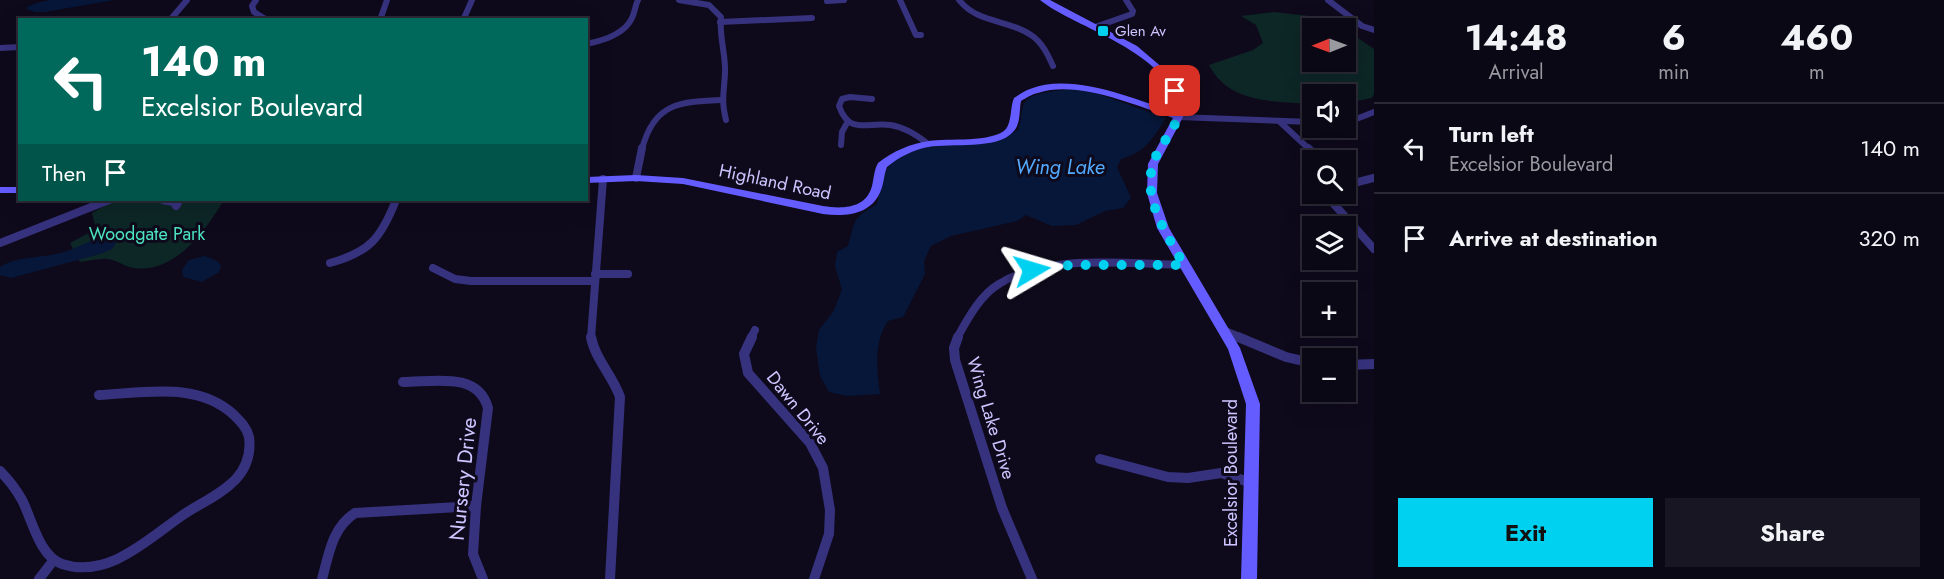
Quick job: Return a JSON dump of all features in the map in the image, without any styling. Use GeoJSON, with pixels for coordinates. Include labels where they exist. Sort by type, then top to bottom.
{"type":"FeatureCollection","features":[{"type":"Feature","properties":{"kind":"main road"},"geometry":{"type":"LineString","coordinates":[[1044,0],[1134,48],[1161,71],[1175,91],[1179,107],[1178,117]]}},
{"type":"Feature","properties":{"kind":"main road","name":"Highland Road"},"geometry":{"type":"LineString","coordinates":[[588,180],[636,178],[695,182],[823,210],[843,211],[860,207],[872,198],[880,170],[886,162],[907,150],[928,144],[1000,136],[1010,130],[1015,107],[1020,98],[1034,92],[1061,87],[1090,88],[1178,117]]}},
{"type":"Feature","properties":{"kind":"main road","name":"Excelsior Boulevard"},"geometry":{"type":"LineString","coordinates":[[1178,117],[1153,165],[1151,178],[1155,207],[1163,228],[1225,331],[1245,377],[1253,404],[1249,579]]}},
{"type":"Feature","properties":{"kind":"main road"},"geometry":{"type":"LineString","coordinates":[[0,190],[18,190]]}},
{"type":"Feature","properties":{"kind":"street"},"geometry":{"type":"LineString","coordinates":[[172,18],[188,0]]}},
{"type":"Feature","properties":{"kind":"street"},"geometry":{"type":"LineString","coordinates":[[256,0],[252,6],[254,12],[264,18]]}},
{"type":"Feature","properties":{"kind":"street"},"geometry":{"type":"LineString","coordinates":[[381,18],[387,0]]}},
{"type":"Feature","properties":{"kind":"street"},"geometry":{"type":"LineString","coordinates":[[464,18],[472,0]]}},
{"type":"Feature","properties":{"kind":"street"},"geometry":{"type":"LineString","coordinates":[[588,44],[622,29],[631,21],[638,0]]}},
{"type":"Feature","properties":{"kind":"street"},"geometry":{"type":"LineString","coordinates":[[679,0],[711,6],[720,13],[719,34],[725,72],[721,100],[726,120]]}},
{"type":"Feature","properties":{"kind":"street"},"geometry":{"type":"LineString","coordinates":[[827,1],[844,0]]}},
{"type":"Feature","properties":{"kind":"street"},"geometry":{"type":"LineString","coordinates":[[900,0],[916,35],[921,35]]}},
{"type":"Feature","properties":{"kind":"street"},"geometry":{"type":"LineString","coordinates":[[959,0],[973,13],[1030,34],[1040,43],[1053,66]]}},
{"type":"Feature","properties":{"kind":"street"},"geometry":{"type":"LineString","coordinates":[[1095,27],[1132,14],[1133,11],[1125,0]]}},
{"type":"Feature","properties":{"kind":"street"},"geometry":{"type":"LineString","coordinates":[[1328,0],[1372,30]]}},
{"type":"Feature","properties":{"kind":"street"},"geometry":{"type":"LineString","coordinates":[[720,22],[812,18]]}},
{"type":"Feature","properties":{"kind":"street"},"geometry":{"type":"LineString","coordinates":[[0,48],[18,46]]}},
{"type":"Feature","properties":{"kind":"street"},"geometry":{"type":"LineString","coordinates":[[872,99],[863,97],[842,99],[839,106],[842,118],[847,123],[894,126],[928,144]]}},
{"type":"Feature","properties":{"kind":"street"},"geometry":{"type":"LineString","coordinates":[[636,178],[644,141],[651,122],[659,112],[670,105],[685,101],[721,100]]}},
{"type":"Feature","properties":{"kind":"street"},"geometry":{"type":"LineString","coordinates":[[1356,119],[1374,112]]}},
{"type":"Feature","properties":{"kind":"street"},"geometry":{"type":"LineString","coordinates":[[1178,117],[1302,122]]}},
{"type":"Feature","properties":{"kind":"street"},"geometry":{"type":"LineString","coordinates":[[1279,121],[1310,150]]}},
{"type":"Feature","properties":{"kind":"street"},"geometry":{"type":"LineString","coordinates":[[842,146],[843,128],[847,123]]}},
{"type":"Feature","properties":{"kind":"street"},"geometry":{"type":"LineString","coordinates":[[1356,182],[1374,178]]}},
{"type":"Feature","properties":{"kind":"street"},"geometry":{"type":"LineString","coordinates":[[603,179],[591,328],[593,348],[612,375],[620,396],[610,579]]}},
{"type":"Feature","properties":{"kind":"street"},"geometry":{"type":"LineString","coordinates":[[0,243],[106,201]]}},
{"type":"Feature","properties":{"kind":"street"},"geometry":{"type":"LineString","coordinates":[[170,201],[177,202],[176,206]]}},
{"type":"Feature","properties":{"kind":"street"},"geometry":{"type":"LineString","coordinates":[[330,263],[356,255],[376,241],[383,232],[396,201]]}},
{"type":"Feature","properties":{"kind":"street"},"geometry":{"type":"LineString","coordinates":[[1334,204],[1374,249]]}},
{"type":"Feature","properties":{"kind":"street","name":"Wing Lake Drive"},"geometry":{"type":"LineString","coordinates":[[1032,579],[1002,508],[989,469],[955,360],[954,343],[988,292],[1000,282],[1016,275],[1042,268],[1071,265],[1184,265]]}},
{"type":"Feature","properties":{"kind":"street"},"geometry":{"type":"LineString","coordinates":[[433,268],[455,279],[471,281],[595,278],[628,274]]}},
{"type":"Feature","properties":{"kind":"street","name":"Dawn Drive"},"geometry":{"type":"LineString","coordinates":[[755,330],[744,354],[744,363],[748,373],[810,442],[823,468],[830,510],[829,534],[823,558],[814,579]]}},
{"type":"Feature","properties":{"kind":"street"},"geometry":{"type":"LineString","coordinates":[[1225,331],[1286,357],[1302,361]]}},
{"type":"Feature","properties":{"kind":"street"},"geometry":{"type":"LineString","coordinates":[[1356,365],[1374,364]]}},
{"type":"Feature","properties":{"kind":"street","name":"Nursery Drive"},"geometry":{"type":"LineString","coordinates":[[403,382],[466,382],[475,386],[486,399],[488,408],[476,506],[473,554],[483,579]]}},
{"type":"Feature","properties":{"kind":"street"},"geometry":{"type":"LineString","coordinates":[[0,471],[11,482],[22,500],[47,554],[54,561],[85,568],[114,563],[128,557],[182,516],[226,489],[244,469],[251,448],[247,428],[225,407],[208,397],[191,394],[99,394]]}},
{"type":"Feature","properties":{"kind":"street"},"geometry":{"type":"LineString","coordinates":[[1100,459],[1134,466],[1166,477],[1194,478],[1225,473],[1252,483]]}},
{"type":"Feature","properties":{"kind":"street"},"geometry":{"type":"LineString","coordinates":[[322,579],[337,532],[347,517],[356,513],[476,506]]}},
{"type":"Feature","properties":{"kind":"street"},"geometry":{"type":"LineString","coordinates":[[39,579],[54,561]]}},
{"type":"Feature","properties":{"kind":"green space"},"geometry":{"type":"Polygon","coordinates":[[[1274,12],[1327,18],[1302,18],[1302,72],[1356,72],[1356,37],[1374,49],[1374,94],[1372,98],[1356,101],[1356,84],[1302,84],[1302,103],[1254,98],[1228,87],[1209,65],[1253,50],[1263,43],[1256,25],[1241,16],[1274,12]]]}},
{"type":"Feature","properties":{"kind":"green space","name":"Woodgate Park"},"geometry":{"type":"Polygon","coordinates":[[[113,201],[223,201],[188,248],[163,264],[149,268],[134,268],[108,259],[80,262],[70,243],[96,229],[92,213],[113,201]]]}},
{"type":"Feature","properties":{"kind":"water"},"geometry":{"type":"Polygon","coordinates":[[[50,0],[114,0],[45,12],[35,12],[25,8],[50,0]]]}},
{"type":"Feature","properties":{"kind":"water","name":"Wing Lake"},"geometry":{"type":"Polygon","coordinates":[[[1072,89],[1090,91],[1166,118],[1148,144],[1137,153],[1121,159],[1117,167],[1131,198],[1123,208],[1105,211],[1076,225],[1052,226],[1026,215],[1017,221],[951,236],[931,246],[924,261],[925,274],[903,317],[888,321],[880,338],[877,356],[880,394],[847,396],[829,392],[820,376],[816,348],[819,330],[833,312],[842,290],[835,266],[837,252],[848,246],[856,220],[877,204],[887,169],[899,158],[914,150],[986,140],[1018,130],[1023,106],[1031,97],[1072,89]]]}},
{"type":"Feature","properties":{"kind":"water"},"geometry":{"type":"Polygon","coordinates":[[[115,237],[118,240],[112,249],[100,254],[11,278],[0,275],[0,267],[13,261],[56,254],[91,241],[115,237]]]}},
{"type":"Feature","properties":{"kind":"water"},"geometry":{"type":"Polygon","coordinates":[[[205,256],[217,261],[221,266],[219,272],[202,282],[183,277],[182,270],[189,260],[205,256]]]}},
{"type":"Feature","properties":{"kind":"place","name":"Glen Av"},"geometry":{"type":"Point","coordinates":[1103,31]}},
{"type":"Feature","properties":{"kind":"route"},"geometry":{"type":"LineString","coordinates":[[1032,270],[1071,265],[1184,265],[1163,228],[1155,207],[1151,178],[1159,151],[1174,128],[1178,117],[1179,107],[1175,91]]}}]}
